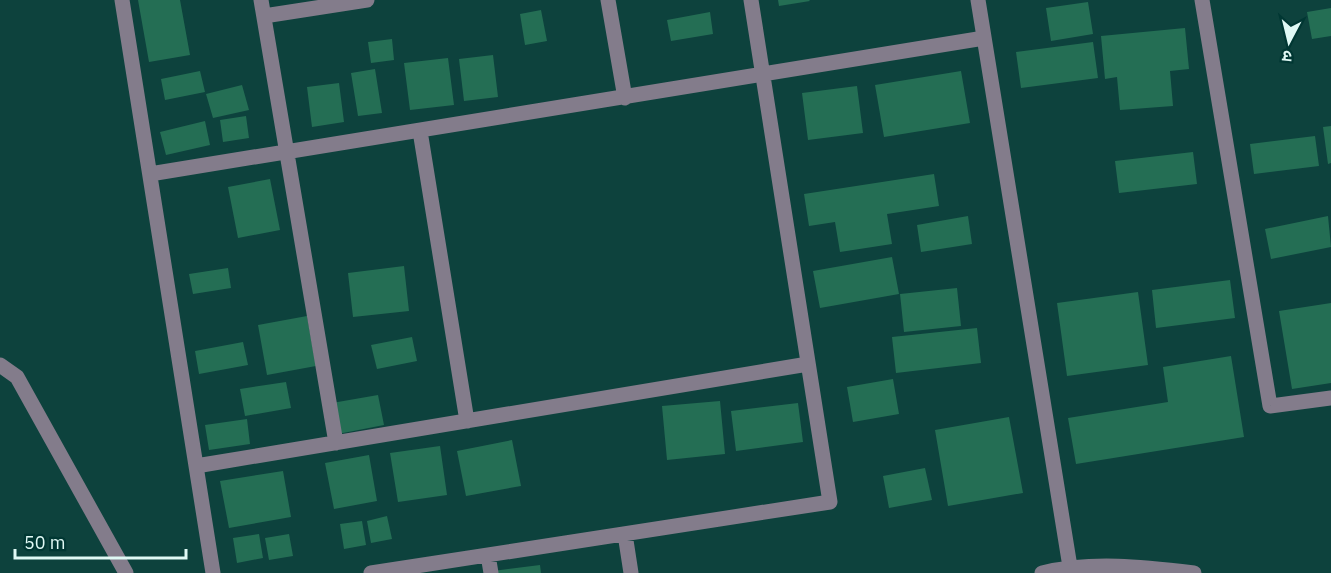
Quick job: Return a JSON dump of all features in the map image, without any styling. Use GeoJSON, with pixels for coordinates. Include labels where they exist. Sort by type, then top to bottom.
{"type":"FeatureCollection","features":[{"type":"Feature","properties":{"kind":"street"},"geometry":{"type":"LineString","coordinates":[[122,0],[213,573]]}},
{"type":"Feature","properties":{"kind":"street"},"geometry":{"type":"LineString","coordinates":[[261,0],[336,443]]}},
{"type":"Feature","properties":{"kind":"street"},"geometry":{"type":"LineString","coordinates":[[264,16],[367,0]]}},
{"type":"Feature","properties":{"kind":"street"},"geometry":{"type":"LineString","coordinates":[[608,0],[625,98]]}},
{"type":"Feature","properties":{"kind":"street"},"geometry":{"type":"LineString","coordinates":[[371,573],[830,502],[751,0]]}},
{"type":"Feature","properties":{"kind":"street"},"geometry":{"type":"LineString","coordinates":[[978,0],[1071,570]]}},
{"type":"Feature","properties":{"kind":"street"},"geometry":{"type":"LineString","coordinates":[[1202,0],[1270,406],[1331,398]]}},
{"type":"Feature","properties":{"kind":"street"},"geometry":{"type":"LineString","coordinates":[[150,174],[763,76],[984,38]]}},
{"type":"Feature","properties":{"kind":"street"},"geometry":{"type":"LineString","coordinates":[[420,131],[467,421]]}},
{"type":"Feature","properties":{"kind":"street"},"geometry":{"type":"LineString","coordinates":[[196,466],[808,364]]}},
{"type":"Feature","properties":{"kind":"street"},"geometry":{"type":"LineString","coordinates":[[0,365],[17,377],[126,573]]}},
{"type":"Feature","properties":{"kind":"street"},"geometry":{"type":"LineString","coordinates":[[625,534],[631,573]]}},
{"type":"Feature","properties":{"kind":"street"},"geometry":{"type":"LineString","coordinates":[[488,555],[491,573]]}},
{"type":"Feature","properties":{"kind":"street"},"geometry":{"type":"LineString","coordinates":[[1042,573],[1137,566],[1194,573]]}},
{"type":"Feature","properties":{"kind":"building"},"geometry":{"type":"Polygon","coordinates":[[[138,0],[180,0],[190,55],[149,62],[138,0]]]}},
{"type":"Feature","properties":{"kind":"building"},"geometry":{"type":"Polygon","coordinates":[[[778,0],[809,0],[810,1],[779,6],[778,0]]]}},
{"type":"Feature","properties":{"kind":"building"},"geometry":{"type":"Polygon","coordinates":[[[1088,2],[1093,34],[1051,41],[1046,8],[1088,2]]]}},
{"type":"Feature","properties":{"kind":"building"},"geometry":{"type":"Polygon","coordinates":[[[1331,8],[1331,36],[1312,39],[1307,12],[1331,8]]]}},
{"type":"Feature","properties":{"kind":"building"},"geometry":{"type":"Polygon","coordinates":[[[541,10],[547,41],[525,45],[520,14],[541,10]]]}},
{"type":"Feature","properties":{"kind":"building"},"geometry":{"type":"Polygon","coordinates":[[[710,12],[713,34],[671,41],[667,20],[710,12]]]}},
{"type":"Feature","properties":{"kind":"building"},"geometry":{"type":"Polygon","coordinates":[[[1185,28],[1189,69],[1170,71],[1173,106],[1120,110],[1117,77],[1105,79],[1101,36],[1185,28]]]}},
{"type":"Feature","properties":{"kind":"building"},"geometry":{"type":"Polygon","coordinates":[[[392,39],[394,60],[371,63],[368,42],[392,39]]]}},
{"type":"Feature","properties":{"kind":"building"},"geometry":{"type":"Polygon","coordinates":[[[1093,42],[1098,78],[1021,88],[1016,52],[1093,42]]]}},
{"type":"Feature","properties":{"kind":"building"},"geometry":{"type":"Polygon","coordinates":[[[493,55],[498,97],[464,101],[459,59],[493,55]]]}},
{"type":"Feature","properties":{"kind":"building"},"geometry":{"type":"Polygon","coordinates":[[[448,58],[454,105],[410,110],[404,63],[448,58]]]}},
{"type":"Feature","properties":{"kind":"building"},"geometry":{"type":"Polygon","coordinates":[[[375,69],[382,113],[358,116],[351,73],[375,69]]]}},
{"type":"Feature","properties":{"kind":"building"},"geometry":{"type":"Polygon","coordinates":[[[200,71],[205,92],[165,100],[161,79],[200,71]]]}},
{"type":"Feature","properties":{"kind":"building"},"geometry":{"type":"Polygon","coordinates":[[[961,71],[970,123],[884,137],[875,85],[961,71]]]}},
{"type":"Feature","properties":{"kind":"building"},"geometry":{"type":"Polygon","coordinates":[[[339,83],[344,122],[312,127],[307,87],[339,83]]]}},
{"type":"Feature","properties":{"kind":"building"},"geometry":{"type":"Polygon","coordinates":[[[242,85],[249,110],[213,118],[206,94],[242,85]]]}},
{"type":"Feature","properties":{"kind":"building"},"geometry":{"type":"Polygon","coordinates":[[[857,86],[863,133],[808,140],[802,93],[857,86]]]}},
{"type":"Feature","properties":{"kind":"building"},"geometry":{"type":"Polygon","coordinates":[[[246,116],[249,138],[223,142],[220,120],[246,116]]]}},
{"type":"Feature","properties":{"kind":"building"},"geometry":{"type":"Polygon","coordinates":[[[205,121],[210,145],[166,155],[160,132],[205,121]]]}},
{"type":"Feature","properties":{"kind":"building"},"geometry":{"type":"Polygon","coordinates":[[[1331,126],[1331,163],[1328,164],[1323,127],[1331,126]]]}},
{"type":"Feature","properties":{"kind":"building"},"geometry":{"type":"Polygon","coordinates":[[[1315,136],[1319,166],[1254,174],[1250,144],[1315,136]]]}},
{"type":"Feature","properties":{"kind":"building"},"geometry":{"type":"Polygon","coordinates":[[[1193,152],[1197,184],[1119,193],[1115,161],[1193,152]]]}},
{"type":"Feature","properties":{"kind":"building"},"geometry":{"type":"Polygon","coordinates":[[[934,174],[939,206],[887,214],[892,244],[840,252],[835,222],[809,226],[804,194],[934,174]]]}},
{"type":"Feature","properties":{"kind":"building"},"geometry":{"type":"Polygon","coordinates":[[[270,179],[280,230],[238,238],[228,187],[270,179]]]}},
{"type":"Feature","properties":{"kind":"building"},"geometry":{"type":"Polygon","coordinates":[[[968,216],[972,244],[921,252],[917,225],[968,216]]]}},
{"type":"Feature","properties":{"kind":"building"},"geometry":{"type":"Polygon","coordinates":[[[1328,216],[1331,247],[1271,259],[1265,229],[1328,216]]]}},
{"type":"Feature","properties":{"kind":"building"},"geometry":{"type":"Polygon","coordinates":[[[892,257],[899,294],[820,308],[813,271],[892,257]]]}},
{"type":"Feature","properties":{"kind":"building"},"geometry":{"type":"Polygon","coordinates":[[[404,266],[409,311],[353,317],[348,273],[404,266]]]}},
{"type":"Feature","properties":{"kind":"building"},"geometry":{"type":"Polygon","coordinates":[[[228,268],[231,288],[193,294],[189,274],[228,268]]]}},
{"type":"Feature","properties":{"kind":"building"},"geometry":{"type":"Polygon","coordinates":[[[1230,280],[1235,318],[1156,328],[1152,290],[1230,280]]]}},
{"type":"Feature","properties":{"kind":"building"},"geometry":{"type":"Polygon","coordinates":[[[957,288],[961,326],[904,332],[900,294],[957,288]]]}},
{"type":"Feature","properties":{"kind":"building"},"geometry":{"type":"Polygon","coordinates":[[[1138,292],[1148,365],[1067,376],[1057,303],[1138,292]]]}},
{"type":"Feature","properties":{"kind":"building"},"geometry":{"type":"Polygon","coordinates":[[[1331,303],[1331,383],[1292,389],[1279,311],[1331,303]]]}},
{"type":"Feature","properties":{"kind":"building"},"geometry":{"type":"Polygon","coordinates":[[[307,316],[316,366],[267,375],[258,325],[307,316]]]}},
{"type":"Feature","properties":{"kind":"building"},"geometry":{"type":"Polygon","coordinates":[[[977,328],[981,363],[896,373],[892,337],[977,328]]]}},
{"type":"Feature","properties":{"kind":"building"},"geometry":{"type":"Polygon","coordinates":[[[412,337],[417,361],[377,369],[371,345],[412,337]]]}},
{"type":"Feature","properties":{"kind":"building"},"geometry":{"type":"Polygon","coordinates":[[[243,342],[248,365],[199,374],[195,351],[243,342]]]}},
{"type":"Feature","properties":{"kind":"building"},"geometry":{"type":"Polygon","coordinates":[[[1231,356],[1244,437],[1076,464],[1068,418],[1168,402],[1163,367],[1231,356]]]}},
{"type":"Feature","properties":{"kind":"building"},"geometry":{"type":"Polygon","coordinates":[[[893,379],[899,414],[853,422],[847,387],[893,379]]]}},
{"type":"Feature","properties":{"kind":"building"},"geometry":{"type":"Polygon","coordinates":[[[286,382],[291,408],[245,416],[240,389],[286,382]]]}},
{"type":"Feature","properties":{"kind":"building"},"geometry":{"type":"Polygon","coordinates":[[[378,395],[384,425],[338,434],[332,403],[378,395]]]}},
{"type":"Feature","properties":{"kind":"building"},"geometry":{"type":"Polygon","coordinates":[[[720,401],[725,454],[667,460],[662,406],[720,401]]]}},
{"type":"Feature","properties":{"kind":"building"},"geometry":{"type":"Polygon","coordinates":[[[798,403],[803,442],[736,451],[731,411],[798,403]]]}},
{"type":"Feature","properties":{"kind":"building"},"geometry":{"type":"Polygon","coordinates":[[[1009,417],[1023,493],[948,506],[935,430],[1009,417]]]}},
{"type":"Feature","properties":{"kind":"building"},"geometry":{"type":"Polygon","coordinates":[[[247,419],[250,444],[209,450],[205,425],[247,419]]]}},
{"type":"Feature","properties":{"kind":"building"},"geometry":{"type":"Polygon","coordinates":[[[512,440],[521,486],[466,496],[457,451],[512,440]]]}},
{"type":"Feature","properties":{"kind":"building"},"geometry":{"type":"Polygon","coordinates":[[[440,446],[447,495],[398,502],[390,453],[440,446]]]}},
{"type":"Feature","properties":{"kind":"building"},"geometry":{"type":"Polygon","coordinates":[[[369,455],[377,501],[334,509],[325,463],[369,455]]]}},
{"type":"Feature","properties":{"kind":"building"},"geometry":{"type":"Polygon","coordinates":[[[925,468],[932,500],[889,508],[883,476],[925,468]]]}},
{"type":"Feature","properties":{"kind":"building"},"geometry":{"type":"Polygon","coordinates":[[[283,471],[291,517],[229,528],[220,481],[283,471]]]}},
{"type":"Feature","properties":{"kind":"building"},"geometry":{"type":"Polygon","coordinates":[[[387,516],[392,539],[371,543],[367,521],[387,516]]]}},
{"type":"Feature","properties":{"kind":"building"},"geometry":{"type":"Polygon","coordinates":[[[362,521],[366,545],[344,549],[340,524],[362,521]]]}},
{"type":"Feature","properties":{"kind":"building"},"geometry":{"type":"Polygon","coordinates":[[[259,534],[263,558],[237,563],[233,538],[259,534]]]}},
{"type":"Feature","properties":{"kind":"building"},"geometry":{"type":"Polygon","coordinates":[[[289,534],[293,556],[269,560],[265,538],[289,534]]]}},
{"type":"Feature","properties":{"kind":"building"},"geometry":{"type":"Polygon","coordinates":[[[540,565],[541,573],[493,573],[493,571],[540,565]]]}}]}
